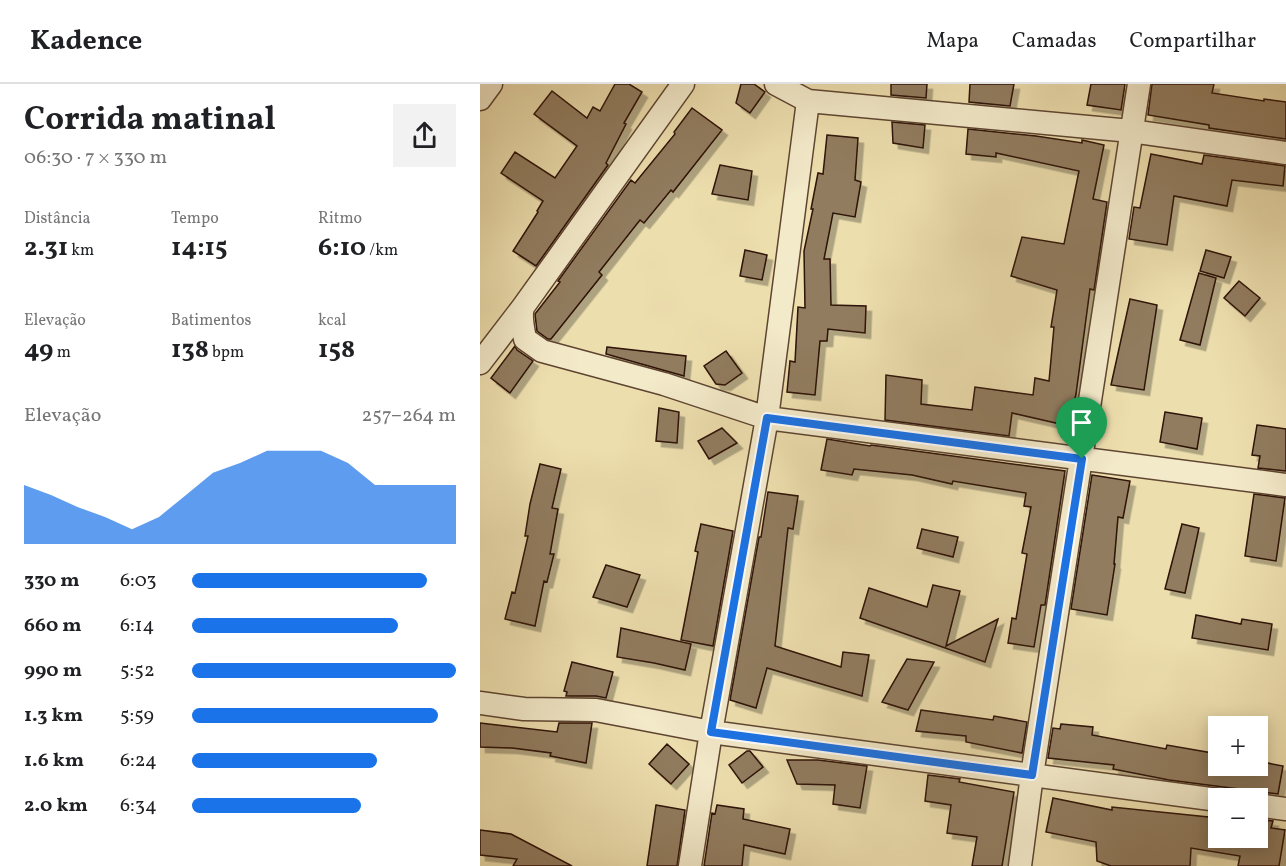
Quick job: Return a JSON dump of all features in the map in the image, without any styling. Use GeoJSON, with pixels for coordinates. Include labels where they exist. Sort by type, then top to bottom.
{"type":"FeatureCollection","features":[{"type":"Feature","properties":{"kind":"street"},"geometry":{"type":"LineString","coordinates":[[480,99],[491,84]]}},
{"type":"Feature","properties":{"kind":"street"},"geometry":{"type":"LineString","coordinates":[[480,363],[523,307],[683,84]]}},
{"type":"Feature","properties":{"kind":"street"},"geometry":{"type":"LineString","coordinates":[[776,84],[808,101],[1131,131],[1286,153]]}},
{"type":"Feature","properties":{"kind":"street"},"geometry":{"type":"LineString","coordinates":[[1020,866],[1032,775],[1140,84]]}},
{"type":"Feature","properties":{"kind":"street"},"geometry":{"type":"LineString","coordinates":[[690,866],[711,732],[767,418],[808,101]]}},
{"type":"Feature","properties":{"kind":"street"},"geometry":{"type":"LineString","coordinates":[[523,307],[521,313],[525,339],[542,351],[664,384],[767,418],[1286,485]]}},
{"type":"Feature","properties":{"kind":"street"},"geometry":{"type":"LineString","coordinates":[[480,703],[524,709],[596,710],[711,732],[1208,799]]}},
{"type":"Feature","properties":{"kind":"street"},"geometry":{"type":"LineString","coordinates":[[1268,807],[1286,809]]}},
{"type":"Feature","properties":{"kind":"building"},"geometry":{"type":"Polygon","coordinates":[[[615,84],[629,84],[642,92],[624,123],[626,124],[606,163],[608,165],[536,266],[513,251],[543,201],[501,173],[515,152],[555,178],[577,146],[534,114],[552,91],[587,118],[593,107],[600,111],[615,84]]]}},
{"type":"Feature","properties":{"kind":"building"},"geometry":{"type":"Polygon","coordinates":[[[741,84],[754,84],[765,92],[750,113],[736,103],[741,84]]]}},
{"type":"Feature","properties":{"kind":"building"},"geometry":{"type":"Polygon","coordinates":[[[891,84],[927,84],[926,98],[891,95],[891,84]]]}},
{"type":"Feature","properties":{"kind":"building"},"geometry":{"type":"Polygon","coordinates":[[[970,84],[1014,84],[1010,106],[969,102],[970,84]]]}},
{"type":"Feature","properties":{"kind":"building"},"geometry":{"type":"Polygon","coordinates":[[[1091,84],[1125,84],[1121,110],[1087,105],[1091,84]]]}},
{"type":"Feature","properties":{"kind":"building"},"geometry":{"type":"Polygon","coordinates":[[[1152,84],[1214,84],[1212,93],[1286,102],[1286,139],[1209,128],[1209,125],[1148,115],[1152,84]]]}},
{"type":"Feature","properties":{"kind":"building"},"geometry":{"type":"Polygon","coordinates":[[[692,108],[722,130],[673,192],[671,190],[644,223],[640,220],[599,272],[602,275],[551,339],[548,339],[537,331],[535,314],[631,180],[635,183],[675,134],[674,132],[692,108]]]}},
{"type":"Feature","properties":{"kind":"building"},"geometry":{"type":"Polygon","coordinates":[[[892,122],[925,125],[923,148],[893,143],[892,122]]]}},
{"type":"Feature","properties":{"kind":"building"},"geometry":{"type":"Polygon","coordinates":[[[968,129],[1082,143],[1082,140],[1104,145],[1093,199],[1107,202],[1094,290],[1090,289],[1076,394],[1069,426],[1012,413],[1009,436],[885,420],[886,375],[922,380],[921,404],[972,410],[975,387],[1033,395],[1035,378],[1049,381],[1054,327],[1051,327],[1057,290],[1011,276],[1022,237],[1064,244],[1079,171],[996,153],[996,157],[966,154],[968,129]]]}},
{"type":"Feature","properties":{"kind":"building"},"geometry":{"type":"Polygon","coordinates":[[[827,135],[858,138],[855,180],[861,182],[855,217],[833,213],[824,259],[830,259],[831,305],[866,306],[865,333],[828,329],[827,341],[820,341],[815,395],[787,392],[790,361],[795,362],[798,307],[805,308],[804,251],[818,173],[823,174],[827,135]]]}},
{"type":"Feature","properties":{"kind":"building"},"geometry":{"type":"Polygon","coordinates":[[[1151,154],[1202,164],[1204,155],[1285,166],[1283,186],[1232,180],[1227,206],[1174,196],[1167,245],[1129,239],[1134,207],[1140,208],[1151,154]]]}},
{"type":"Feature","properties":{"kind":"building"},"geometry":{"type":"Polygon","coordinates":[[[720,165],[752,171],[748,200],[712,194],[720,165]]]}},
{"type":"Feature","properties":{"kind":"building"},"geometry":{"type":"Polygon","coordinates":[[[745,250],[767,255],[762,280],[740,276],[745,250]]]}},
{"type":"Feature","properties":{"kind":"building"},"geometry":{"type":"Polygon","coordinates":[[[1206,250],[1231,257],[1224,278],[1200,271],[1206,250]]]}},
{"type":"Feature","properties":{"kind":"building"},"geometry":{"type":"Polygon","coordinates":[[[1199,273],[1216,278],[1200,345],[1180,340],[1199,273]]]}},
{"type":"Feature","properties":{"kind":"building"},"geometry":{"type":"Polygon","coordinates":[[[1239,281],[1260,298],[1245,316],[1224,298],[1239,281]]]}},
{"type":"Feature","properties":{"kind":"building"},"geometry":{"type":"Polygon","coordinates":[[[1130,299],[1157,305],[1144,390],[1111,385],[1130,299]]]}},
{"type":"Feature","properties":{"kind":"building"},"geometry":{"type":"Polygon","coordinates":[[[515,346],[533,361],[510,393],[491,378],[515,346]]]}},
{"type":"Feature","properties":{"kind":"building"},"geometry":{"type":"Polygon","coordinates":[[[607,347],[686,356],[684,376],[606,354],[607,347]]]}},
{"type":"Feature","properties":{"kind":"building"},"geometry":{"type":"Polygon","coordinates":[[[726,351],[742,373],[725,385],[716,384],[704,366],[726,351]]]}},
{"type":"Feature","properties":{"kind":"building"},"geometry":{"type":"Polygon","coordinates":[[[659,408],[679,412],[677,443],[656,441],[659,408]]]}},
{"type":"Feature","properties":{"kind":"building"},"geometry":{"type":"Polygon","coordinates":[[[1165,412],[1202,418],[1197,449],[1160,442],[1165,412]]]}},
{"type":"Feature","properties":{"kind":"building"},"geometry":{"type":"Polygon","coordinates":[[[1257,425],[1286,429],[1286,471],[1258,468],[1260,456],[1252,455],[1257,425]]]}},
{"type":"Feature","properties":{"kind":"building"},"geometry":{"type":"Polygon","coordinates":[[[722,428],[737,443],[709,459],[698,441],[722,428]]]}},
{"type":"Feature","properties":{"kind":"building"},"geometry":{"type":"Polygon","coordinates":[[[827,439],[1065,471],[1045,605],[1041,605],[1034,647],[1008,643],[1012,618],[1016,619],[1027,554],[1022,553],[1031,507],[1024,506],[1026,493],[953,481],[952,484],[912,475],[854,469],[852,475],[821,470],[827,439]]]}},
{"type":"Feature","properties":{"kind":"building"},"geometry":{"type":"Polygon","coordinates":[[[540,464],[561,469],[552,508],[558,509],[550,554],[554,554],[547,582],[544,581],[535,626],[505,619],[512,592],[515,593],[528,536],[525,536],[530,504],[540,464]]]}},
{"type":"Feature","properties":{"kind":"building"},"geometry":{"type":"Polygon","coordinates":[[[1092,475],[1130,481],[1123,518],[1118,517],[1115,564],[1107,615],[1071,609],[1092,475]]]}},
{"type":"Feature","properties":{"kind":"building"},"geometry":{"type":"Polygon","coordinates":[[[768,492],[798,496],[793,529],[788,528],[775,646],[841,667],[843,652],[869,655],[862,696],[767,668],[756,708],[730,700],[768,492]]]}},
{"type":"Feature","properties":{"kind":"building"},"geometry":{"type":"Polygon","coordinates":[[[1254,494],[1285,498],[1276,561],[1245,556],[1254,494]]]}},
{"type":"Feature","properties":{"kind":"building"},"geometry":{"type":"Polygon","coordinates":[[[701,524],[733,531],[713,646],[681,640],[698,552],[695,551],[701,524]]]}},
{"type":"Feature","properties":{"kind":"building"},"geometry":{"type":"Polygon","coordinates":[[[1182,524],[1199,528],[1185,593],[1165,589],[1182,524]]]}},
{"type":"Feature","properties":{"kind":"building"},"geometry":{"type":"Polygon","coordinates":[[[922,529],[958,537],[953,557],[917,548],[922,529]]]}},
{"type":"Feature","properties":{"kind":"building"},"geometry":{"type":"Polygon","coordinates":[[[606,565],[640,575],[627,607],[593,597],[606,565]]]}},
{"type":"Feature","properties":{"kind":"building"},"geometry":{"type":"Polygon","coordinates":[[[933,585],[960,591],[946,646],[998,619],[985,662],[860,618],[869,588],[927,607],[933,585]]]}},
{"type":"Feature","properties":{"kind":"building"},"geometry":{"type":"Polygon","coordinates":[[[1196,615],[1241,624],[1242,619],[1272,624],[1268,650],[1192,638],[1196,615]]]}},
{"type":"Feature","properties":{"kind":"building"},"geometry":{"type":"Polygon","coordinates":[[[621,628],[691,644],[685,670],[617,657],[621,628]]]}},
{"type":"Feature","properties":{"kind":"building"},"geometry":{"type":"Polygon","coordinates":[[[907,659],[934,662],[908,710],[882,702],[907,659]]]}},
{"type":"Feature","properties":{"kind":"building"},"geometry":{"type":"Polygon","coordinates":[[[572,662],[613,672],[606,698],[566,696],[567,692],[564,691],[572,662]]]}},
{"type":"Feature","properties":{"kind":"building"},"geometry":{"type":"Polygon","coordinates":[[[921,710],[993,720],[994,716],[1027,722],[1022,753],[966,742],[966,736],[916,731],[921,710]]]}},
{"type":"Feature","properties":{"kind":"building"},"geometry":{"type":"Polygon","coordinates":[[[480,723],[557,732],[559,723],[592,723],[586,763],[550,756],[551,753],[480,747],[480,723]]]}},
{"type":"Feature","properties":{"kind":"building"},"geometry":{"type":"Polygon","coordinates":[[[1061,724],[1093,727],[1092,735],[1166,749],[1167,745],[1208,752],[1208,776],[1268,776],[1268,763],[1283,766],[1278,794],[1268,793],[1268,788],[1231,788],[1169,780],[1113,769],[1114,765],[1048,758],[1053,728],[1060,729],[1061,724]]]}},
{"type":"Feature","properties":{"kind":"building"},"geometry":{"type":"Polygon","coordinates":[[[667,744],[689,764],[671,784],[649,764],[667,744]]]}},
{"type":"Feature","properties":{"kind":"building"},"geometry":{"type":"Polygon","coordinates":[[[750,751],[763,767],[742,783],[729,765],[750,751]]]}},
{"type":"Feature","properties":{"kind":"building"},"geometry":{"type":"Polygon","coordinates":[[[787,760],[818,760],[867,766],[860,808],[833,804],[835,785],[797,784],[787,760]]]}},
{"type":"Feature","properties":{"kind":"building"},"geometry":{"type":"Polygon","coordinates":[[[928,775],[960,779],[959,782],[1014,792],[1002,866],[972,866],[977,837],[947,833],[951,805],[925,801],[928,775]]]}},
{"type":"Feature","properties":{"kind":"building"},"geometry":{"type":"Polygon","coordinates":[[[1053,798],[1112,810],[1112,807],[1208,817],[1208,848],[1268,848],[1268,820],[1273,821],[1271,828],[1285,830],[1279,866],[1238,866],[1240,856],[1191,848],[1190,866],[1111,866],[1097,861],[1096,842],[1046,832],[1053,798]]]}},
{"type":"Feature","properties":{"kind":"building"},"geometry":{"type":"Polygon","coordinates":[[[656,805],[685,810],[677,866],[647,866],[656,805]]]}},
{"type":"Feature","properties":{"kind":"building"},"geometry":{"type":"Polygon","coordinates":[[[717,805],[744,809],[743,819],[790,829],[785,854],[744,845],[742,866],[704,866],[712,813],[715,814],[717,805]]]}},
{"type":"Feature","properties":{"kind":"building"},"geometry":{"type":"Polygon","coordinates":[[[480,830],[511,834],[572,866],[513,866],[517,859],[480,855],[480,830]]]}},
{"type":"Feature","properties":{"kind":"route"},"geometry":{"type":"LineString","coordinates":[[767,418],[1082,459],[1032,775],[711,732],[767,418]]}}]}
